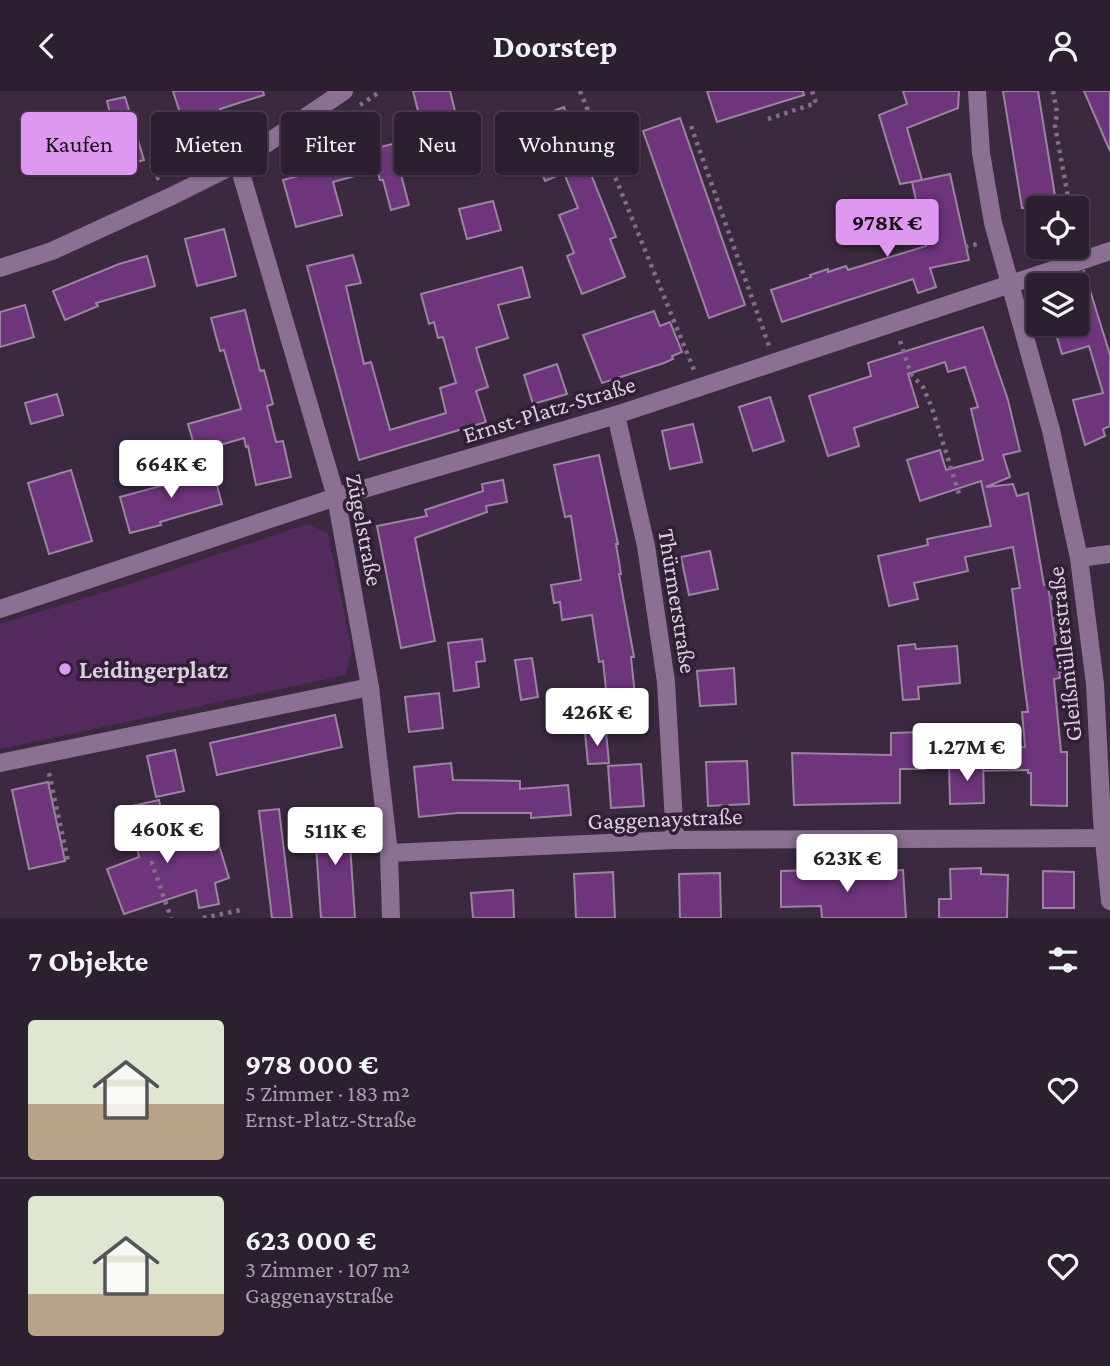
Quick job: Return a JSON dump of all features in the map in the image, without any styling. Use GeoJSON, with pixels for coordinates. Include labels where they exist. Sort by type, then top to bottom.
{"type":"FeatureCollection","features":[{"type":"Feature","properties":{"kind":"street"},"geometry":{"type":"LineString","coordinates":[[267,143],[344,91]]}},
{"type":"Feature","properties":{"kind":"street","name":"Gleißmüllerstraße"},"geometry":{"type":"LineString","coordinates":[[977,91],[981,153],[993,223],[1051,430],[1079,558],[1096,695],[1110,901]]}},
{"type":"Feature","properties":{"kind":"street"},"geometry":{"type":"LineString","coordinates":[[0,268],[52,251],[215,175]]}},
{"type":"Feature","properties":{"kind":"street","name":"Zügelstraße"},"geometry":{"type":"LineString","coordinates":[[242,175],[336,497],[370,687],[389,853],[391,918]]}},
{"type":"Feature","properties":{"kind":"street","name":"Ernst-Platz-Straße"},"geometry":{"type":"LineString","coordinates":[[0,609],[336,497],[616,415],[1110,251]]}},
{"type":"Feature","properties":{"kind":"street","name":"Thürmerstraße"},"geometry":{"type":"LineString","coordinates":[[616,415],[646,546],[666,682],[675,840]]}},
{"type":"Feature","properties":{"kind":"street"},"geometry":{"type":"LineString","coordinates":[[1079,558],[1110,554]]}},
{"type":"Feature","properties":{"kind":"street"},"geometry":{"type":"LineString","coordinates":[[0,763],[370,687]]}},
{"type":"Feature","properties":{"kind":"street","name":"Gaggenaystraße"},"geometry":{"type":"LineString","coordinates":[[389,853],[675,840],[1107,838]]}},
{"type":"Feature","properties":{"kind":"path"},"geometry":{"type":"LineString","coordinates":[[580,91],[701,387]]}},
{"type":"Feature","properties":{"kind":"path"},"geometry":{"type":"LineString","coordinates":[[768,119],[816,103],[812,91]]}},
{"type":"Feature","properties":{"kind":"path"},"geometry":{"type":"LineString","coordinates":[[1053,91],[1057,113],[1055,126],[1068,196]]}},
{"type":"Feature","properties":{"kind":"path"},"geometry":{"type":"LineString","coordinates":[[153,180],[270,115]]}},
{"type":"Feature","properties":{"kind":"path"},"geometry":{"type":"LineString","coordinates":[[691,126],[775,363]]}},
{"type":"Feature","properties":{"kind":"path"},"geometry":{"type":"LineString","coordinates":[[894,323],[911,374],[923,387],[932,408],[960,497]]}},
{"type":"Feature","properties":{"kind":"path"},"geometry":{"type":"LineString","coordinates":[[1049,598],[1064,597]]}},
{"type":"Feature","properties":{"kind":"path"},"geometry":{"type":"LineString","coordinates":[[1052,617],[1067,615]]}},
{"type":"Feature","properties":{"kind":"path"},"geometry":{"type":"LineString","coordinates":[[1054,634],[1070,632]]}},
{"type":"Feature","properties":{"kind":"path"},"geometry":{"type":"LineString","coordinates":[[1056,653],[1072,651]]}},
{"type":"Feature","properties":{"kind":"path"},"geometry":{"type":"LineString","coordinates":[[1059,671],[1075,669]]}},
{"type":"Feature","properties":{"kind":"path"},"geometry":{"type":"LineString","coordinates":[[52,784],[68,861]]}},
{"type":"Feature","properties":{"kind":"path"},"geometry":{"type":"LineString","coordinates":[[150,863],[171,918]]}},
{"type":"Feature","properties":{"kind":"path"},"geometry":{"type":"LineString","coordinates":[[203,918],[241,910]]}},
{"type":"Feature","properties":{"kind":"shaded area"},"geometry":{"type":"Polygon","coordinates":[[[307,524],[328,533],[352,652],[345,675],[0,749],[0,624],[127,585],[307,524]]]}},
{"type":"Feature","properties":{"kind":"building"},"geometry":{"type":"Polygon","coordinates":[[[173,91],[263,91],[264,95],[220,109],[221,112],[180,112],[173,91]]]}},
{"type":"Feature","properties":{"kind":"building"},"geometry":{"type":"Polygon","coordinates":[[[413,91],[450,91],[455,112],[418,112],[413,91]]]}},
{"type":"Feature","properties":{"kind":"building"},"geometry":{"type":"Polygon","coordinates":[[[707,91],[803,91],[804,95],[717,122],[707,91]]]}},
{"type":"Feature","properties":{"kind":"building"},"geometry":{"type":"Polygon","coordinates":[[[903,91],[959,91],[958,108],[907,128],[922,180],[900,184],[879,115],[907,104],[903,91]]]}},
{"type":"Feature","properties":{"kind":"building"},"geometry":{"type":"Polygon","coordinates":[[[1003,91],[1038,91],[1055,196],[1026,196],[1026,208],[1022,208],[1003,91]]]}},
{"type":"Feature","properties":{"kind":"building"},"geometry":{"type":"Polygon","coordinates":[[[1084,91],[1110,91],[1110,151],[1084,91]]]}},
{"type":"Feature","properties":{"kind":"building"},"geometry":{"type":"Polygon","coordinates":[[[125,97],[130,112],[110,112],[107,101],[125,97]]]}},
{"type":"Feature","properties":{"kind":"building"},"geometry":{"type":"Polygon","coordinates":[[[564,107],[566,112],[551,112],[564,107]]]}},
{"type":"Feature","properties":{"kind":"building"},"geometry":{"type":"Polygon","coordinates":[[[680,118],[745,305],[709,318],[643,131],[680,118]]]}},
{"type":"Feature","properties":{"kind":"building"},"geometry":{"type":"Polygon","coordinates":[[[137,137],[144,160],[137,162],[137,137]]]}},
{"type":"Feature","properties":{"kind":"building"},"geometry":{"type":"Polygon","coordinates":[[[393,144],[394,175],[401,175],[409,205],[391,210],[383,180],[380,180],[380,147],[393,144]]]}},
{"type":"Feature","properties":{"kind":"building"},"geometry":{"type":"Polygon","coordinates":[[[950,174],[969,260],[930,268],[936,287],[918,293],[913,279],[782,322],[771,290],[828,269],[828,272],[846,266],[848,270],[926,246],[912,182],[950,174]]]}},
{"type":"Feature","properties":{"kind":"building"},"geometry":{"type":"Polygon","coordinates":[[[302,175],[359,175],[333,182],[342,215],[296,227],[283,180],[302,175]]]}},
{"type":"Feature","properties":{"kind":"building"},"geometry":{"type":"Polygon","coordinates":[[[543,175],[559,175],[545,181],[543,175]]]}},
{"type":"Feature","properties":{"kind":"building"},"geometry":{"type":"Polygon","coordinates":[[[565,175],[591,175],[616,237],[610,239],[625,277],[582,294],[567,256],[574,253],[559,215],[578,208],[565,175]]]}},
{"type":"Feature","properties":{"kind":"building"},"geometry":{"type":"Polygon","coordinates":[[[493,201],[501,230],[467,239],[459,209],[493,201]]]}},
{"type":"Feature","properties":{"kind":"building"},"geometry":{"type":"Polygon","coordinates":[[[224,229],[236,276],[197,286],[185,239],[224,229]]]}},
{"type":"Feature","properties":{"kind":"building"},"geometry":{"type":"Polygon","coordinates":[[[353,255],[361,283],[346,286],[364,364],[371,362],[390,430],[446,413],[440,388],[456,383],[443,337],[438,338],[434,322],[429,324],[421,294],[522,267],[530,297],[498,305],[508,338],[476,348],[488,387],[476,391],[486,422],[359,460],[307,266],[353,255]]]}},
{"type":"Feature","properties":{"kind":"building"},"geometry":{"type":"Polygon","coordinates":[[[147,256],[155,286],[96,303],[98,306],[65,320],[53,291],[119,264],[147,256]]]}},
{"type":"Feature","properties":{"kind":"building"},"geometry":{"type":"Polygon","coordinates":[[[1089,287],[1110,355],[1110,426],[1103,429],[1105,436],[1085,445],[1073,400],[1103,393],[1089,346],[1062,354],[1057,336],[1089,336],[1089,287]]]}},
{"type":"Feature","properties":{"kind":"building"},"geometry":{"type":"Polygon","coordinates":[[[25,305],[34,337],[0,347],[0,312],[25,305]]]}},
{"type":"Feature","properties":{"kind":"building"},"geometry":{"type":"Polygon","coordinates":[[[245,310],[260,371],[264,370],[273,404],[267,406],[276,442],[283,441],[291,477],[256,485],[244,438],[196,452],[188,424],[241,409],[224,350],[220,351],[211,318],[245,310]]]}},
{"type":"Feature","properties":{"kind":"building"},"geometry":{"type":"Polygon","coordinates":[[[654,311],[660,326],[670,322],[682,352],[664,363],[602,383],[583,335],[654,311]]]}},
{"type":"Feature","properties":{"kind":"building"},"geometry":{"type":"Polygon","coordinates":[[[983,327],[1008,400],[1020,451],[1003,455],[1010,477],[986,487],[1013,484],[1017,496],[1028,493],[1044,585],[1048,584],[1060,678],[1054,679],[1061,752],[1067,752],[1067,806],[1031,805],[1031,773],[1028,773],[1028,770],[983,771],[983,748],[1025,747],[1022,712],[1028,712],[1012,589],[1020,588],[1013,547],[965,557],[968,571],[914,583],[918,599],[889,606],[878,556],[928,545],[927,539],[991,526],[981,481],[920,501],[907,460],[940,450],[946,470],[983,460],[971,409],[978,407],[965,367],[948,372],[945,362],[908,374],[918,407],[854,428],[859,446],[828,456],[809,396],[871,376],[868,363],[983,327]]]}},
{"type":"Feature","properties":{"kind":"building"},"geometry":{"type":"Polygon","coordinates":[[[557,364],[567,394],[533,404],[524,375],[557,364]]]}},
{"type":"Feature","properties":{"kind":"building"},"geometry":{"type":"Polygon","coordinates":[[[57,394],[63,415],[31,424],[25,403],[57,394]]]}},
{"type":"Feature","properties":{"kind":"building"},"geometry":{"type":"Polygon","coordinates":[[[770,397],[784,441],[753,451],[739,407],[770,397]]]}},
{"type":"Feature","properties":{"kind":"building"},"geometry":{"type":"Polygon","coordinates":[[[693,424],[702,462],[670,469],[662,431],[693,424]]]}},
{"type":"Feature","properties":{"kind":"building"},"geometry":{"type":"Polygon","coordinates":[[[599,455],[618,544],[619,574],[634,657],[631,657],[638,724],[610,727],[603,661],[599,662],[592,615],[562,620],[560,602],[554,603],[551,585],[581,580],[571,516],[565,517],[554,465],[599,455]]]}},
{"type":"Feature","properties":{"kind":"building"},"geometry":{"type":"Polygon","coordinates":[[[212,467],[222,504],[130,533],[120,497],[179,481],[178,477],[212,467]]]}},
{"type":"Feature","properties":{"kind":"building"},"geometry":{"type":"Polygon","coordinates":[[[71,470],[92,541],[49,554],[28,483],[71,470]]]}},
{"type":"Feature","properties":{"kind":"building"},"geometry":{"type":"Polygon","coordinates":[[[503,480],[507,502],[486,506],[487,512],[415,538],[435,641],[401,648],[377,526],[427,516],[425,510],[483,491],[482,484],[503,480]]]}},
{"type":"Feature","properties":{"kind":"building"},"geometry":{"type":"Polygon","coordinates":[[[710,551],[718,589],[689,595],[681,557],[710,551]]]}},
{"type":"Feature","properties":{"kind":"building"},"geometry":{"type":"Polygon","coordinates":[[[482,639],[485,661],[476,662],[479,687],[454,691],[448,643],[482,639]]]}},
{"type":"Feature","properties":{"kind":"building"},"geometry":{"type":"Polygon","coordinates":[[[915,644],[916,649],[957,646],[960,683],[918,687],[919,699],[903,700],[898,646],[915,644]]]}},
{"type":"Feature","properties":{"kind":"building"},"geometry":{"type":"Polygon","coordinates":[[[532,658],[538,697],[521,700],[515,660],[532,658]]]}},
{"type":"Feature","properties":{"kind":"building"},"geometry":{"type":"Polygon","coordinates":[[[734,668],[736,704],[700,706],[697,671],[734,668]]]}},
{"type":"Feature","properties":{"kind":"building"},"geometry":{"type":"Polygon","coordinates":[[[439,693],[443,728],[409,732],[405,697],[439,693]]]}},
{"type":"Feature","properties":{"kind":"building"},"geometry":{"type":"Polygon","coordinates":[[[335,715],[342,747],[217,775],[210,743],[335,715]]]}},
{"type":"Feature","properties":{"kind":"building"},"geometry":{"type":"Polygon","coordinates":[[[606,731],[609,763],[588,764],[585,733],[606,731]]]}},
{"type":"Feature","properties":{"kind":"building"},"geometry":{"type":"Polygon","coordinates":[[[925,732],[925,769],[900,769],[900,803],[794,805],[792,753],[891,755],[891,733],[925,732]]]}},
{"type":"Feature","properties":{"kind":"building"},"geometry":{"type":"Polygon","coordinates":[[[175,750],[184,791],[156,797],[147,756],[175,750]]]}},
{"type":"Feature","properties":{"kind":"building"},"geometry":{"type":"Polygon","coordinates":[[[747,761],[749,804],[708,806],[706,762],[747,761]]]}},
{"type":"Feature","properties":{"kind":"building"},"geometry":{"type":"Polygon","coordinates":[[[983,761],[984,803],[950,804],[949,762],[983,761]]]}},
{"type":"Feature","properties":{"kind":"building"},"geometry":{"type":"Polygon","coordinates":[[[451,763],[453,780],[520,781],[520,789],[568,785],[571,815],[531,818],[531,813],[457,813],[419,817],[414,767],[451,763]]]}},
{"type":"Feature","properties":{"kind":"building"},"geometry":{"type":"Polygon","coordinates":[[[641,764],[644,806],[611,808],[608,766],[641,764]]]}},
{"type":"Feature","properties":{"kind":"building"},"geometry":{"type":"Polygon","coordinates":[[[48,782],[65,861],[29,869],[12,790],[48,782]]]}},
{"type":"Feature","properties":{"kind":"building"},"geometry":{"type":"Polygon","coordinates":[[[159,800],[169,847],[215,832],[229,878],[215,883],[219,904],[199,908],[196,890],[124,914],[107,869],[139,857],[128,807],[159,800]]]}},
{"type":"Feature","properties":{"kind":"building"},"geometry":{"type":"Polygon","coordinates":[[[279,809],[292,918],[272,918],[259,811],[279,809]]]}},
{"type":"Feature","properties":{"kind":"building"},"geometry":{"type":"Polygon","coordinates":[[[348,815],[355,918],[321,918],[314,817],[348,815]]]}},
{"type":"Feature","properties":{"kind":"building"},"geometry":{"type":"Polygon","coordinates":[[[981,868],[981,874],[1008,875],[1007,918],[939,918],[939,899],[951,899],[950,869],[981,868]]]}},
{"type":"Feature","properties":{"kind":"building"},"geometry":{"type":"Polygon","coordinates":[[[816,870],[816,876],[903,870],[906,918],[822,918],[821,906],[781,907],[781,871],[816,870]]]}},
{"type":"Feature","properties":{"kind":"building"},"geometry":{"type":"Polygon","coordinates":[[[1043,871],[1074,872],[1074,908],[1043,908],[1043,871]]]}},
{"type":"Feature","properties":{"kind":"building"},"geometry":{"type":"Polygon","coordinates":[[[613,872],[615,918],[576,918],[574,874],[613,872]]]}},
{"type":"Feature","properties":{"kind":"building"},"geometry":{"type":"Polygon","coordinates":[[[720,873],[721,918],[680,918],[679,874],[720,873]]]}},
{"type":"Feature","properties":{"kind":"building"},"geometry":{"type":"Polygon","coordinates":[[[513,890],[514,918],[473,918],[471,893],[513,890]]]}},
{"type":"Feature","properties":{"kind":"place","name":"Leidingerplatz"},"geometry":{"type":"Point","coordinates":[65,669]}}]}
